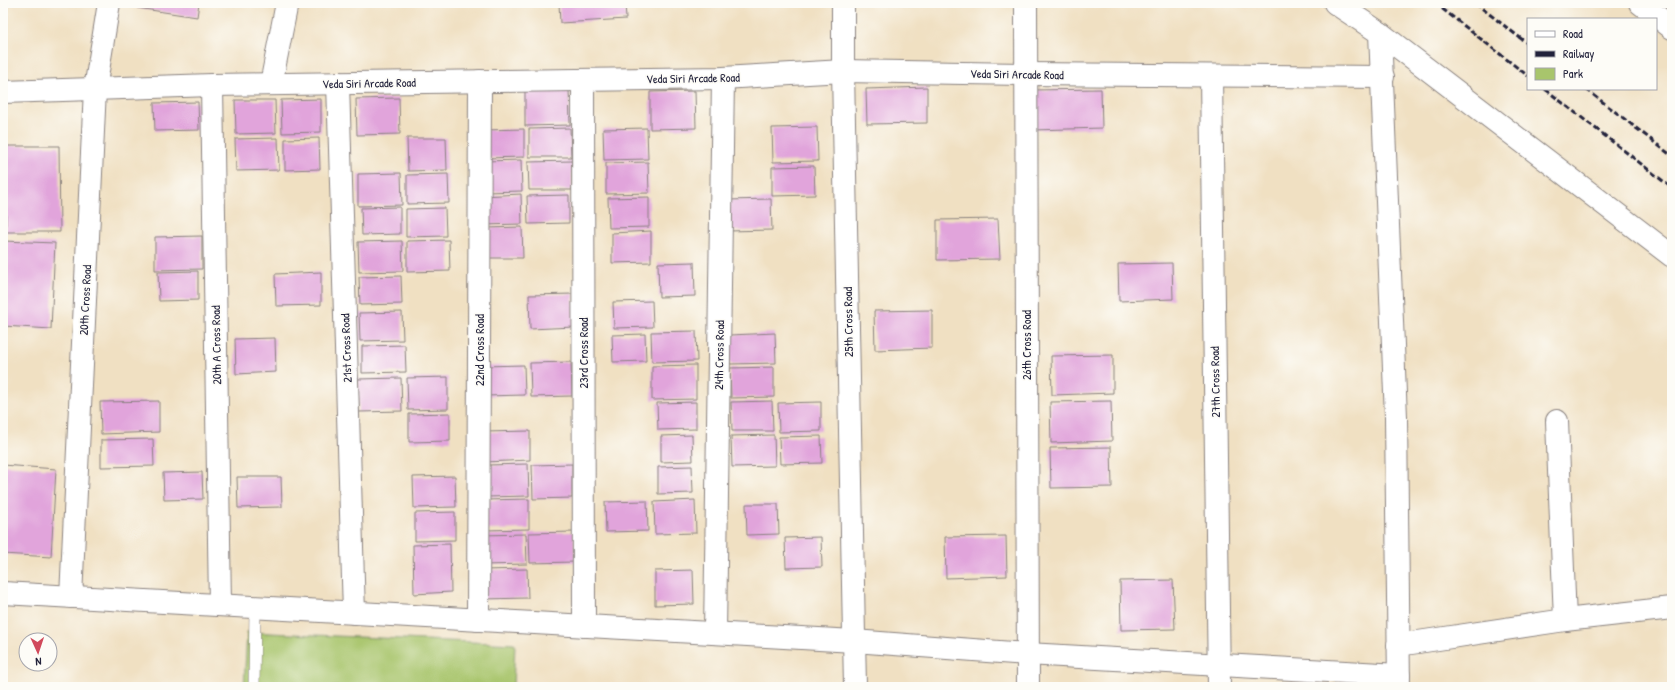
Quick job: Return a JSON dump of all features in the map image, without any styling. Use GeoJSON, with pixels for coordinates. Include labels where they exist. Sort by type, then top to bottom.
{"type":"FeatureCollection","features":[{"type":"Feature","properties":{"kind":"street","name":"20th Cross Road"},"geometry":{"type":"LineString","coordinates":[[71,597],[94,89],[109,3]]}},
{"type":"Feature","properties":{"kind":"street"},"geometry":{"type":"LineString","coordinates":[[270,84],[287,3]]}},
{"type":"Feature","properties":{"kind":"street","name":"25th Cross Road"},"geometry":{"type":"LineString","coordinates":[[843,3],[855,687]]}},
{"type":"Feature","properties":{"kind":"street","name":"26th Cross Road"},"geometry":{"type":"LineString","coordinates":[[1026,3],[1028,687]]}},
{"type":"Feature","properties":{"kind":"street"},"geometry":{"type":"LineString","coordinates":[[1335,3],[1380,33],[1672,256]]}},
{"type":"Feature","properties":{"kind":"street"},"geometry":{"type":"LineString","coordinates":[[1640,3],[1672,28]]}},
{"type":"Feature","properties":{"kind":"street"},"geometry":{"type":"LineString","coordinates":[[3,593],[854,640],[1027,654],[1219,664],[1399,681],[1396,417],[1380,33]]}},
{"type":"Feature","properties":{"kind":"street","name":"Veda Siri Arcade Road"},"geometry":{"type":"LineString","coordinates":[[3,92],[212,85],[723,78],[843,71],[1383,77]]}},
{"type":"Feature","properties":{"kind":"street","name":"27th Cross Road"},"geometry":{"type":"LineString","coordinates":[[1211,76],[1219,687]]}},
{"type":"Feature","properties":{"kind":"street","name":"24th Cross Road"},"geometry":{"type":"LineString","coordinates":[[715,633],[723,78]]}},
{"type":"Feature","properties":{"kind":"street","name":"23rd Cross Road"},"geometry":{"type":"LineString","coordinates":[[583,80],[584,626]]}},
{"type":"Feature","properties":{"kind":"street","name":"22nd Cross Road"},"geometry":{"type":"LineString","coordinates":[[478,620],[480,81]]}},
{"type":"Feature","properties":{"kind":"street","name":"21st Cross Road"},"geometry":{"type":"LineString","coordinates":[[338,83],[354,613]]}},
{"type":"Feature","properties":{"kind":"street","name":"20th A Cross Road"},"geometry":{"type":"LineString","coordinates":[[212,85],[220,605]]}},
{"type":"Feature","properties":{"kind":"street"},"geometry":{"type":"LineString","coordinates":[[1557,421],[1565,620]]}},
{"type":"Feature","properties":{"kind":"street"},"geometry":{"type":"LineString","coordinates":[[1398,645],[1565,620],[1672,608]]}},
{"type":"Feature","properties":{"kind":"lane"},"geometry":{"type":"LineString","coordinates":[[254,687],[255,607]]}},
{"type":"Feature","properties":{"kind":"green space"},"geometry":{"type":"Polygon","coordinates":[[[247,632],[515,644],[513,687],[244,687],[247,632]]]}},
{"type":"Feature","properties":{"kind":"building"},"geometry":{"type":"Polygon","coordinates":[[[138,3],[199,3],[197,17],[137,8],[138,3]]]}},
{"type":"Feature","properties":{"kind":"building"},"geometry":{"type":"Polygon","coordinates":[[[559,3],[625,3],[626,19],[560,23],[559,3]]]}},
{"type":"Feature","properties":{"kind":"building"},"geometry":{"type":"Polygon","coordinates":[[[927,87],[927,123],[867,124],[866,89],[927,87]]]}},
{"type":"Feature","properties":{"kind":"building"},"geometry":{"type":"Polygon","coordinates":[[[569,89],[570,125],[525,126],[525,90],[569,89]]]}},
{"type":"Feature","properties":{"kind":"building"},"geometry":{"type":"Polygon","coordinates":[[[1101,89],[1102,128],[1033,130],[1032,90],[1101,89]]]}},
{"type":"Feature","properties":{"kind":"building"},"geometry":{"type":"Polygon","coordinates":[[[695,91],[696,128],[650,129],[650,92],[695,91]]]}},
{"type":"Feature","properties":{"kind":"building"},"geometry":{"type":"Polygon","coordinates":[[[399,98],[400,134],[357,135],[356,99],[399,98]]]}},
{"type":"Feature","properties":{"kind":"building"},"geometry":{"type":"Polygon","coordinates":[[[321,99],[321,132],[282,133],[281,100],[321,99]]]}},
{"type":"Feature","properties":{"kind":"building"},"geometry":{"type":"Polygon","coordinates":[[[235,100],[275,100],[276,133],[236,134],[235,100]]]}},
{"type":"Feature","properties":{"kind":"building"},"geometry":{"type":"Polygon","coordinates":[[[198,102],[199,130],[155,131],[154,103],[198,102]]]}},
{"type":"Feature","properties":{"kind":"building"},"geometry":{"type":"Polygon","coordinates":[[[817,127],[818,161],[773,162],[772,128],[817,127]]]}},
{"type":"Feature","properties":{"kind":"building"},"geometry":{"type":"Polygon","coordinates":[[[570,128],[571,157],[529,157],[529,129],[570,128]]]}},
{"type":"Feature","properties":{"kind":"building"},"geometry":{"type":"Polygon","coordinates":[[[647,128],[648,159],[604,160],[603,129],[647,128]]]}},
{"type":"Feature","properties":{"kind":"building"},"geometry":{"type":"Polygon","coordinates":[[[524,129],[524,157],[486,158],[485,130],[524,129]]]}},
{"type":"Feature","properties":{"kind":"building"},"geometry":{"type":"Polygon","coordinates":[[[278,138],[279,170],[236,171],[235,139],[278,138]]]}},
{"type":"Feature","properties":{"kind":"building"},"geometry":{"type":"Polygon","coordinates":[[[319,138],[320,169],[285,170],[285,139],[319,138]]]}},
{"type":"Feature","properties":{"kind":"building"},"geometry":{"type":"Polygon","coordinates":[[[407,138],[446,138],[447,170],[408,171],[407,138]]]}},
{"type":"Feature","properties":{"kind":"building"},"geometry":{"type":"Polygon","coordinates":[[[6,146],[59,146],[60,232],[6,232],[6,146]]]}},
{"type":"Feature","properties":{"kind":"building"},"geometry":{"type":"Polygon","coordinates":[[[521,160],[522,191],[485,192],[484,161],[521,160]]]}},
{"type":"Feature","properties":{"kind":"building"},"geometry":{"type":"Polygon","coordinates":[[[572,161],[572,190],[529,190],[528,162],[572,161]]]}},
{"type":"Feature","properties":{"kind":"building"},"geometry":{"type":"Polygon","coordinates":[[[648,162],[649,193],[606,194],[606,163],[648,162]]]}},
{"type":"Feature","properties":{"kind":"building"},"geometry":{"type":"Polygon","coordinates":[[[814,166],[815,195],[772,196],[772,167],[814,166]]]}},
{"type":"Feature","properties":{"kind":"building"},"geometry":{"type":"Polygon","coordinates":[[[401,173],[402,205],[358,206],[358,174],[401,173]]]}},
{"type":"Feature","properties":{"kind":"building"},"geometry":{"type":"Polygon","coordinates":[[[448,174],[449,203],[407,204],[407,175],[448,174]]]}},
{"type":"Feature","properties":{"kind":"building"},"geometry":{"type":"Polygon","coordinates":[[[521,194],[522,224],[483,225],[482,196],[521,194]]]}},
{"type":"Feature","properties":{"kind":"building"},"geometry":{"type":"Polygon","coordinates":[[[569,195],[569,223],[528,224],[527,196],[569,195]]]}},
{"type":"Feature","properties":{"kind":"building"},"geometry":{"type":"Polygon","coordinates":[[[649,197],[649,227],[609,228],[608,198],[649,197]]]}},
{"type":"Feature","properties":{"kind":"building"},"geometry":{"type":"Polygon","coordinates":[[[771,199],[772,230],[728,231],[727,200],[771,199]]]}},
{"type":"Feature","properties":{"kind":"building"},"geometry":{"type":"Polygon","coordinates":[[[400,207],[400,234],[362,235],[361,208],[400,207]]]}},
{"type":"Feature","properties":{"kind":"building"},"geometry":{"type":"Polygon","coordinates":[[[445,208],[446,236],[406,237],[406,209],[445,208]]]}},
{"type":"Feature","properties":{"kind":"building"},"geometry":{"type":"Polygon","coordinates":[[[998,219],[1000,259],[937,260],[937,220],[998,219]]]}},
{"type":"Feature","properties":{"kind":"building"},"geometry":{"type":"Polygon","coordinates":[[[522,227],[523,258],[487,258],[486,228],[522,227]]]}},
{"type":"Feature","properties":{"kind":"building"},"geometry":{"type":"Polygon","coordinates":[[[651,231],[651,262],[612,263],[612,233],[651,231]]]}},
{"type":"Feature","properties":{"kind":"building"},"geometry":{"type":"Polygon","coordinates":[[[202,236],[202,269],[155,270],[155,237],[202,236]]]}},
{"type":"Feature","properties":{"kind":"building"},"geometry":{"type":"Polygon","coordinates":[[[449,240],[450,271],[407,272],[407,241],[449,240]]]}},
{"type":"Feature","properties":{"kind":"building"},"geometry":{"type":"Polygon","coordinates":[[[3,241],[55,243],[51,329],[3,326],[3,241]]]}},
{"type":"Feature","properties":{"kind":"building"},"geometry":{"type":"Polygon","coordinates":[[[402,241],[403,271],[359,272],[358,242],[402,241]]]}},
{"type":"Feature","properties":{"kind":"building"},"geometry":{"type":"Polygon","coordinates":[[[694,262],[695,296],[659,297],[658,263],[694,262]]]}},
{"type":"Feature","properties":{"kind":"building"},"geometry":{"type":"Polygon","coordinates":[[[1172,263],[1173,299],[1119,301],[1118,264],[1172,263]]]}},
{"type":"Feature","properties":{"kind":"building"},"geometry":{"type":"Polygon","coordinates":[[[198,271],[198,300],[159,301],[158,272],[198,271]]]}},
{"type":"Feature","properties":{"kind":"building"},"geometry":{"type":"Polygon","coordinates":[[[321,272],[321,305],[276,306],[275,274],[321,272]]]}},
{"type":"Feature","properties":{"kind":"building"},"geometry":{"type":"Polygon","coordinates":[[[401,276],[402,304],[360,305],[359,277],[401,276]]]}},
{"type":"Feature","properties":{"kind":"building"},"geometry":{"type":"Polygon","coordinates":[[[573,294],[574,327],[530,329],[529,295],[573,294]]]}},
{"type":"Feature","properties":{"kind":"building"},"geometry":{"type":"Polygon","coordinates":[[[652,301],[653,327],[614,328],[613,302],[652,301]]]}},
{"type":"Feature","properties":{"kind":"building"},"geometry":{"type":"Polygon","coordinates":[[[932,310],[932,348],[875,350],[874,311],[932,310]]]}},
{"type":"Feature","properties":{"kind":"building"},"geometry":{"type":"Polygon","coordinates":[[[402,312],[403,340],[360,341],[359,313],[402,312]]]}},
{"type":"Feature","properties":{"kind":"building"},"geometry":{"type":"Polygon","coordinates":[[[696,331],[697,361],[652,362],[651,332],[696,331]]]}},
{"type":"Feature","properties":{"kind":"building"},"geometry":{"type":"Polygon","coordinates":[[[775,333],[776,363],[730,364],[730,335],[775,333]]]}},
{"type":"Feature","properties":{"kind":"building"},"geometry":{"type":"Polygon","coordinates":[[[645,334],[646,361],[613,362],[612,335],[645,334]]]}},
{"type":"Feature","properties":{"kind":"building"},"geometry":{"type":"Polygon","coordinates":[[[275,338],[276,372],[236,374],[235,339],[275,338]]]}},
{"type":"Feature","properties":{"kind":"building"},"geometry":{"type":"Polygon","coordinates":[[[405,345],[406,372],[362,373],[362,346],[405,345]]]}},
{"type":"Feature","properties":{"kind":"building"},"geometry":{"type":"Polygon","coordinates":[[[1113,355],[1113,393],[1052,395],[1051,356],[1113,355]]]}},
{"type":"Feature","properties":{"kind":"building"},"geometry":{"type":"Polygon","coordinates":[[[571,362],[572,396],[531,397],[530,363],[571,362]]]}},
{"type":"Feature","properties":{"kind":"building"},"geometry":{"type":"Polygon","coordinates":[[[524,365],[525,395],[484,396],[483,366],[524,365]]]}},
{"type":"Feature","properties":{"kind":"building"},"geometry":{"type":"Polygon","coordinates":[[[696,365],[696,399],[652,400],[652,366],[696,365]]]}},
{"type":"Feature","properties":{"kind":"building"},"geometry":{"type":"Polygon","coordinates":[[[774,367],[774,397],[731,398],[730,368],[774,367]]]}},
{"type":"Feature","properties":{"kind":"building"},"geometry":{"type":"Polygon","coordinates":[[[448,377],[448,409],[408,410],[407,378],[448,377]]]}},
{"type":"Feature","properties":{"kind":"building"},"geometry":{"type":"Polygon","coordinates":[[[401,378],[402,411],[359,412],[358,379],[401,378]]]}},
{"type":"Feature","properties":{"kind":"building"},"geometry":{"type":"Polygon","coordinates":[[[159,401],[159,432],[101,434],[100,402],[159,401]]]}},
{"type":"Feature","properties":{"kind":"building"},"geometry":{"type":"Polygon","coordinates":[[[772,401],[773,431],[732,431],[731,402],[772,401]]]}},
{"type":"Feature","properties":{"kind":"building"},"geometry":{"type":"Polygon","coordinates":[[[1111,401],[1112,441],[1051,443],[1050,402],[1111,401]]]}},
{"type":"Feature","properties":{"kind":"building"},"geometry":{"type":"Polygon","coordinates":[[[696,402],[696,429],[658,430],[657,403],[696,402]]]}},
{"type":"Feature","properties":{"kind":"building"},"geometry":{"type":"Polygon","coordinates":[[[821,402],[821,431],[779,432],[778,403],[821,402]]]}},
{"type":"Feature","properties":{"kind":"building"},"geometry":{"type":"Polygon","coordinates":[[[450,413],[450,441],[409,442],[409,414],[450,413]]]}},
{"type":"Feature","properties":{"kind":"building"},"geometry":{"type":"Polygon","coordinates":[[[530,431],[530,460],[485,462],[484,432],[530,431]]]}},
{"type":"Feature","properties":{"kind":"building"},"geometry":{"type":"Polygon","coordinates":[[[692,435],[693,461],[661,462],[661,436],[692,435]]]}},
{"type":"Feature","properties":{"kind":"building"},"geometry":{"type":"Polygon","coordinates":[[[774,435],[775,466],[732,467],[731,436],[774,435]]]}},
{"type":"Feature","properties":{"kind":"building"},"geometry":{"type":"Polygon","coordinates":[[[821,436],[822,463],[780,464],[779,437],[821,436]]]}},
{"type":"Feature","properties":{"kind":"building"},"geometry":{"type":"Polygon","coordinates":[[[153,439],[154,466],[101,467],[101,440],[153,439]]]}},
{"type":"Feature","properties":{"kind":"building"},"geometry":{"type":"Polygon","coordinates":[[[1111,447],[1112,487],[1051,488],[1050,448],[1111,447]]]}},
{"type":"Feature","properties":{"kind":"building"},"geometry":{"type":"Polygon","coordinates":[[[528,464],[529,496],[487,497],[486,465],[528,464]]]}},
{"type":"Feature","properties":{"kind":"building"},"geometry":{"type":"Polygon","coordinates":[[[572,464],[572,498],[533,499],[532,465],[572,464]]]}},
{"type":"Feature","properties":{"kind":"building"},"geometry":{"type":"Polygon","coordinates":[[[3,465],[56,469],[51,557],[3,554],[3,465]]]}},
{"type":"Feature","properties":{"kind":"building"},"geometry":{"type":"Polygon","coordinates":[[[692,466],[693,493],[658,494],[658,467],[692,466]]]}},
{"type":"Feature","properties":{"kind":"building"},"geometry":{"type":"Polygon","coordinates":[[[202,472],[203,499],[164,500],[163,473],[202,472]]]}},
{"type":"Feature","properties":{"kind":"building"},"geometry":{"type":"Polygon","coordinates":[[[455,476],[456,507],[414,508],[413,477],[455,476]]]}},
{"type":"Feature","properties":{"kind":"building"},"geometry":{"type":"Polygon","coordinates":[[[237,477],[281,477],[282,507],[238,508],[237,477]]]}},
{"type":"Feature","properties":{"kind":"building"},"geometry":{"type":"Polygon","coordinates":[[[529,499],[529,529],[485,530],[484,500],[529,499]]]}},
{"type":"Feature","properties":{"kind":"building"},"geometry":{"type":"Polygon","coordinates":[[[695,500],[696,533],[655,534],[654,502],[695,500]]]}},
{"type":"Feature","properties":{"kind":"building"},"geometry":{"type":"Polygon","coordinates":[[[647,501],[648,531],[606,532],[605,502],[647,501]]]}},
{"type":"Feature","properties":{"kind":"building"},"geometry":{"type":"Polygon","coordinates":[[[746,504],[778,504],[779,534],[747,535],[746,504]]]}},
{"type":"Feature","properties":{"kind":"building"},"geometry":{"type":"Polygon","coordinates":[[[455,512],[455,540],[415,541],[415,513],[455,512]]]}},
{"type":"Feature","properties":{"kind":"building"},"geometry":{"type":"Polygon","coordinates":[[[574,532],[575,562],[530,563],[529,533],[574,532]]]}},
{"type":"Feature","properties":{"kind":"building"},"geometry":{"type":"Polygon","coordinates":[[[526,534],[527,564],[483,565],[482,535],[526,534]]]}},
{"type":"Feature","properties":{"kind":"building"},"geometry":{"type":"Polygon","coordinates":[[[1006,536],[1007,576],[946,578],[945,537],[1006,536]]]}},
{"type":"Feature","properties":{"kind":"building"},"geometry":{"type":"Polygon","coordinates":[[[821,537],[822,567],[786,568],[785,538],[821,537]]]}},
{"type":"Feature","properties":{"kind":"building"},"geometry":{"type":"Polygon","coordinates":[[[450,544],[451,592],[414,594],[413,545],[450,544]]]}},
{"type":"Feature","properties":{"kind":"building"},"geometry":{"type":"Polygon","coordinates":[[[527,569],[528,598],[483,599],[482,570],[527,569]]]}},
{"type":"Feature","properties":{"kind":"building"},"geometry":{"type":"Polygon","coordinates":[[[693,570],[694,604],[655,605],[655,571],[693,570]]]}},
{"type":"Feature","properties":{"kind":"building"},"geometry":{"type":"Polygon","coordinates":[[[1173,580],[1175,629],[1121,630],[1120,581],[1173,580]]]}},
{"type":"Feature","properties":{"kind":"railway"},"geometry":{"type":"LineString","coordinates":[[1435,3],[1527,75]]}},
{"type":"Feature","properties":{"kind":"railway"},"geometry":{"type":"LineString","coordinates":[[1475,3],[1527,43]]}},
{"type":"Feature","properties":{"kind":"railway"},"geometry":{"type":"LineString","coordinates":[[1546,90],[1672,188]]}},
{"type":"Feature","properties":{"kind":"railway"},"geometry":{"type":"LineString","coordinates":[[1587,90],[1672,156]]}}]}
